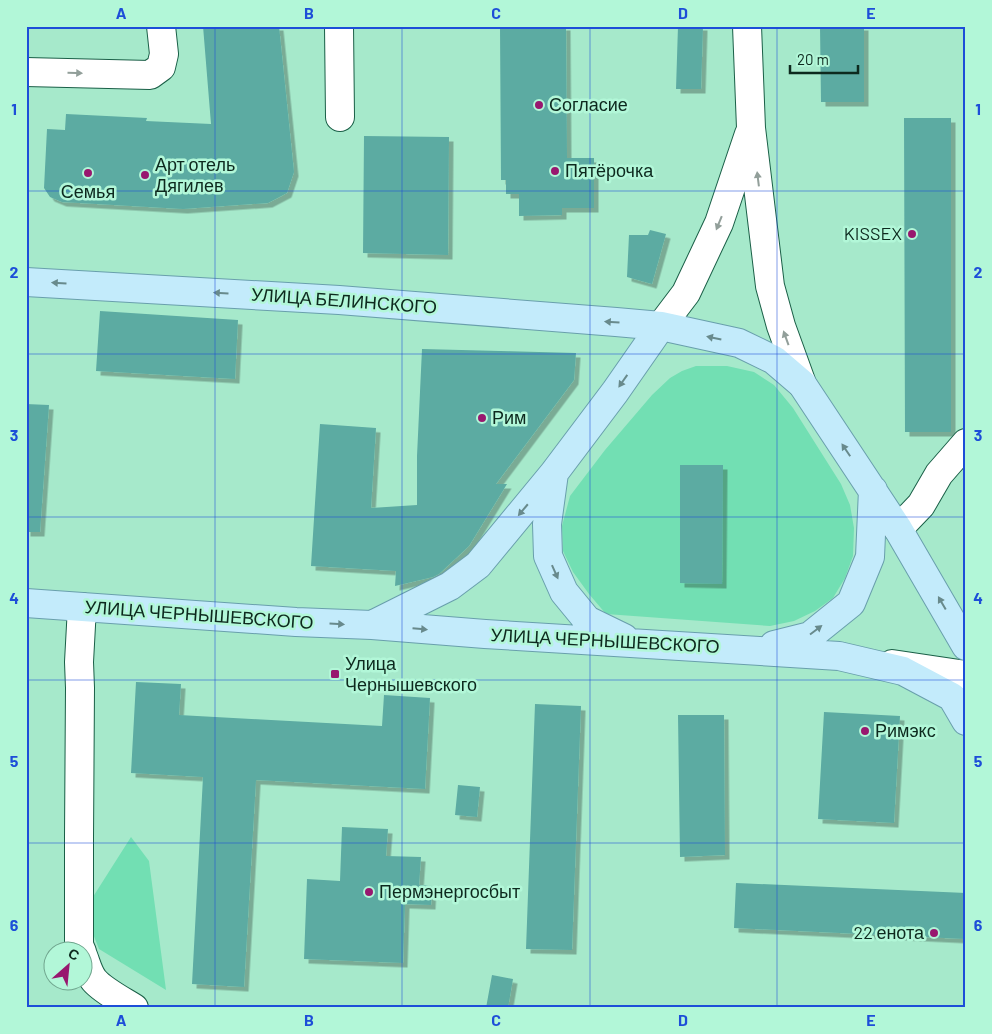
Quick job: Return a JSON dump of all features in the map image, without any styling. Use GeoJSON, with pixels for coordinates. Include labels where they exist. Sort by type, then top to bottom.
{"type":"FeatureCollection","features":[{"type":"Feature","properties":{"kind":"main road","name":"УЛИЦА БЕЛИНСКОГО"},"geometry":{"type":"LineString","coordinates":[[26,282],[339,300],[661,326],[739,343],[774,360],[802,384],[898,529],[966,646]]}},
{"type":"Feature","properties":{"kind":"main road","name":"УЛИЦА ЧЕРНЫШЕВСКОГО"},"geometry":{"type":"LineString","coordinates":[[372,625],[450,586],[478,564],[554,473],[615,392],[661,326]]}},
{"type":"Feature","properties":{"kind":"main road"},"geometry":{"type":"LineString","coordinates":[[554,473],[546,524],[548,556],[564,592],[587,620],[637,644]]}},
{"type":"Feature","properties":{"kind":"main road"},"geometry":{"type":"LineString","coordinates":[[754,650],[810,636],[852,603],[870,557],[873,490]]}},
{"type":"Feature","properties":{"kind":"main road","name":"УЛИЦА ЧЕРНЫШЕВСКОГО"},"geometry":{"type":"LineString","coordinates":[[26,603],[839,656],[903,671],[952,697],[966,721]]}},
{"type":"Feature","properties":{"kind":"street"},"geometry":{"type":"LineString","coordinates":[[26,72],[150,75],[161,67],[164,54],[161,26]]}},
{"type":"Feature","properties":{"kind":"street"},"geometry":{"type":"LineString","coordinates":[[339,26],[340,118]]}},
{"type":"Feature","properties":{"kind":"street"},"geometry":{"type":"LineString","coordinates":[[747,26],[752,128],[770,286],[781,326],[802,384]]}},
{"type":"Feature","properties":{"kind":"street"},"geometry":{"type":"LineString","coordinates":[[661,326],[686,294],[719,223],[752,128]]}},
{"type":"Feature","properties":{"kind":"street"},"geometry":{"type":"LineString","coordinates":[[898,529],[921,505],[939,474],[966,443]]}},
{"type":"Feature","properties":{"kind":"street"},"geometry":{"type":"LineString","coordinates":[[80,942],[78,838],[79,662],[82,607]]}},
{"type":"Feature","properties":{"kind":"street","name":"УЛИЦА ЧЕРНЫШЕВСКОГО"},"geometry":{"type":"LineString","coordinates":[[839,656],[966,675]]}},
{"type":"Feature","properties":{"kind":"street"},"geometry":{"type":"LineString","coordinates":[[92,976],[94,980],[116,997],[134,1008]]}},
{"type":"Feature","properties":{"kind":"green space"},"geometry":{"type":"Polygon","coordinates":[[[696,366],[727,366],[754,372],[774,385],[793,408],[841,484],[850,505],[854,528],[853,556],[845,578],[833,598],[815,611],[794,621],[770,626],[606,614],[573,572],[563,551],[562,526],[570,496],[605,450],[652,395],[670,378],[696,366]]]}},
{"type":"Feature","properties":{"kind":"green space"},"geometry":{"type":"Polygon","coordinates":[[[131,837],[149,861],[166,990],[99,949],[84,911],[131,837]]]}},
{"type":"Feature","properties":{"kind":"building"},"geometry":{"type":"Polygon","coordinates":[[[203,26],[279,26],[294,172],[287,193],[268,203],[183,209],[62,202],[50,197],[44,188],[47,129],[65,130],[66,114],[147,118],[146,121],[211,124],[203,26]]]}},
{"type":"Feature","properties":{"kind":"building"},"geometry":{"type":"Polygon","coordinates":[[[500,26],[566,26],[567,158],[594,158],[594,208],[562,208],[562,215],[519,216],[519,194],[506,194],[506,180],[501,180],[500,26]]]}},
{"type":"Feature","properties":{"kind":"building"},"geometry":{"type":"Polygon","coordinates":[[[678,26],[703,26],[701,89],[676,89],[678,26]]]}},
{"type":"Feature","properties":{"kind":"building"},"geometry":{"type":"Polygon","coordinates":[[[820,26],[864,26],[864,102],[821,102],[820,26]]]}},
{"type":"Feature","properties":{"kind":"building"},"geometry":{"type":"Polygon","coordinates":[[[904,118],[951,118],[951,432],[905,432],[904,118]]]}},
{"type":"Feature","properties":{"kind":"building"},"geometry":{"type":"Polygon","coordinates":[[[364,136],[449,137],[448,255],[363,253],[364,136]]]}},
{"type":"Feature","properties":{"kind":"building"},"geometry":{"type":"Polygon","coordinates":[[[650,230],[666,234],[652,284],[627,277],[629,235],[648,235],[650,230]]]}},
{"type":"Feature","properties":{"kind":"building"},"geometry":{"type":"Polygon","coordinates":[[[100,311],[238,320],[235,379],[96,371],[100,311]]]}},
{"type":"Feature","properties":{"kind":"building"},"geometry":{"type":"Polygon","coordinates":[[[422,349],[576,353],[574,380],[496,484],[507,484],[469,546],[439,574],[395,586],[396,571],[311,566],[320,424],[376,428],[371,508],[417,505],[417,456],[422,349]]]}},
{"type":"Feature","properties":{"kind":"building"},"geometry":{"type":"Polygon","coordinates":[[[26,404],[49,405],[40,532],[26,532],[26,404]]]}},
{"type":"Feature","properties":{"kind":"building"},"geometry":{"type":"Polygon","coordinates":[[[680,465],[723,465],[722,584],[680,583],[680,465]]]}},
{"type":"Feature","properties":{"kind":"building"},"geometry":{"type":"Polygon","coordinates":[[[136,682],[181,684],[179,715],[382,726],[384,695],[430,698],[425,789],[256,780],[244,987],[192,984],[203,777],[131,773],[136,682]]]}},
{"type":"Feature","properties":{"kind":"building"},"geometry":{"type":"Polygon","coordinates":[[[535,704],[581,706],[572,950],[526,949],[535,704]]]}},
{"type":"Feature","properties":{"kind":"building"},"geometry":{"type":"Polygon","coordinates":[[[824,712],[900,716],[894,823],[818,819],[824,712]]]}},
{"type":"Feature","properties":{"kind":"building"},"geometry":{"type":"Polygon","coordinates":[[[678,715],[724,715],[725,855],[680,857],[678,715]]]}},
{"type":"Feature","properties":{"kind":"building"},"geometry":{"type":"Polygon","coordinates":[[[458,785],[480,787],[477,817],[455,815],[458,785]]]}},
{"type":"Feature","properties":{"kind":"building","name":"Пермэнергосбыт"},"geometry":{"type":"Polygon","coordinates":[[[342,827],[388,829],[386,856],[421,857],[419,885],[432,886],[431,905],[405,904],[403,963],[304,959],[307,879],[340,881],[342,827]]]}},
{"type":"Feature","properties":{"kind":"building"},"geometry":{"type":"Polygon","coordinates":[[[736,883],[966,893],[965,939],[734,928],[736,883]]]}},
{"type":"Feature","properties":{"kind":"building"},"geometry":{"type":"Polygon","coordinates":[[[492,975],[513,979],[508,1008],[486,1008],[492,975]]]}},
{"type":"Feature","properties":{"kind":"place","name":"Согласие"},"geometry":{"type":"Point","coordinates":[539,105]}},
{"type":"Feature","properties":{"kind":"place","name":"Пятёрочка"},"geometry":{"type":"Point","coordinates":[555,171]}},
{"type":"Feature","properties":{"kind":"place","name":"Семья"},"geometry":{"type":"Point","coordinates":[88,173]}},
{"type":"Feature","properties":{"kind":"place","name":"Арт отель Дягилев"},"geometry":{"type":"Point","coordinates":[145,175]}},
{"type":"Feature","properties":{"kind":"place","name":"KISSEX"},"geometry":{"type":"Point","coordinates":[912,234]}},
{"type":"Feature","properties":{"kind":"place","name":"Рим"},"geometry":{"type":"Point","coordinates":[482,418]}},
{"type":"Feature","properties":{"kind":"place","name":"Улица Чернышевского"},"geometry":{"type":"Point","coordinates":[335,674]}},
{"type":"Feature","properties":{"kind":"place","name":"Римэкс"},"geometry":{"type":"Point","coordinates":[865,731]}},
{"type":"Feature","properties":{"kind":"place","name":"Пермэнергосбыт"},"geometry":{"type":"Point","coordinates":[369,892]}},
{"type":"Feature","properties":{"kind":"place","name":"22 енота"},"geometry":{"type":"Point","coordinates":[934,933]}}]}
